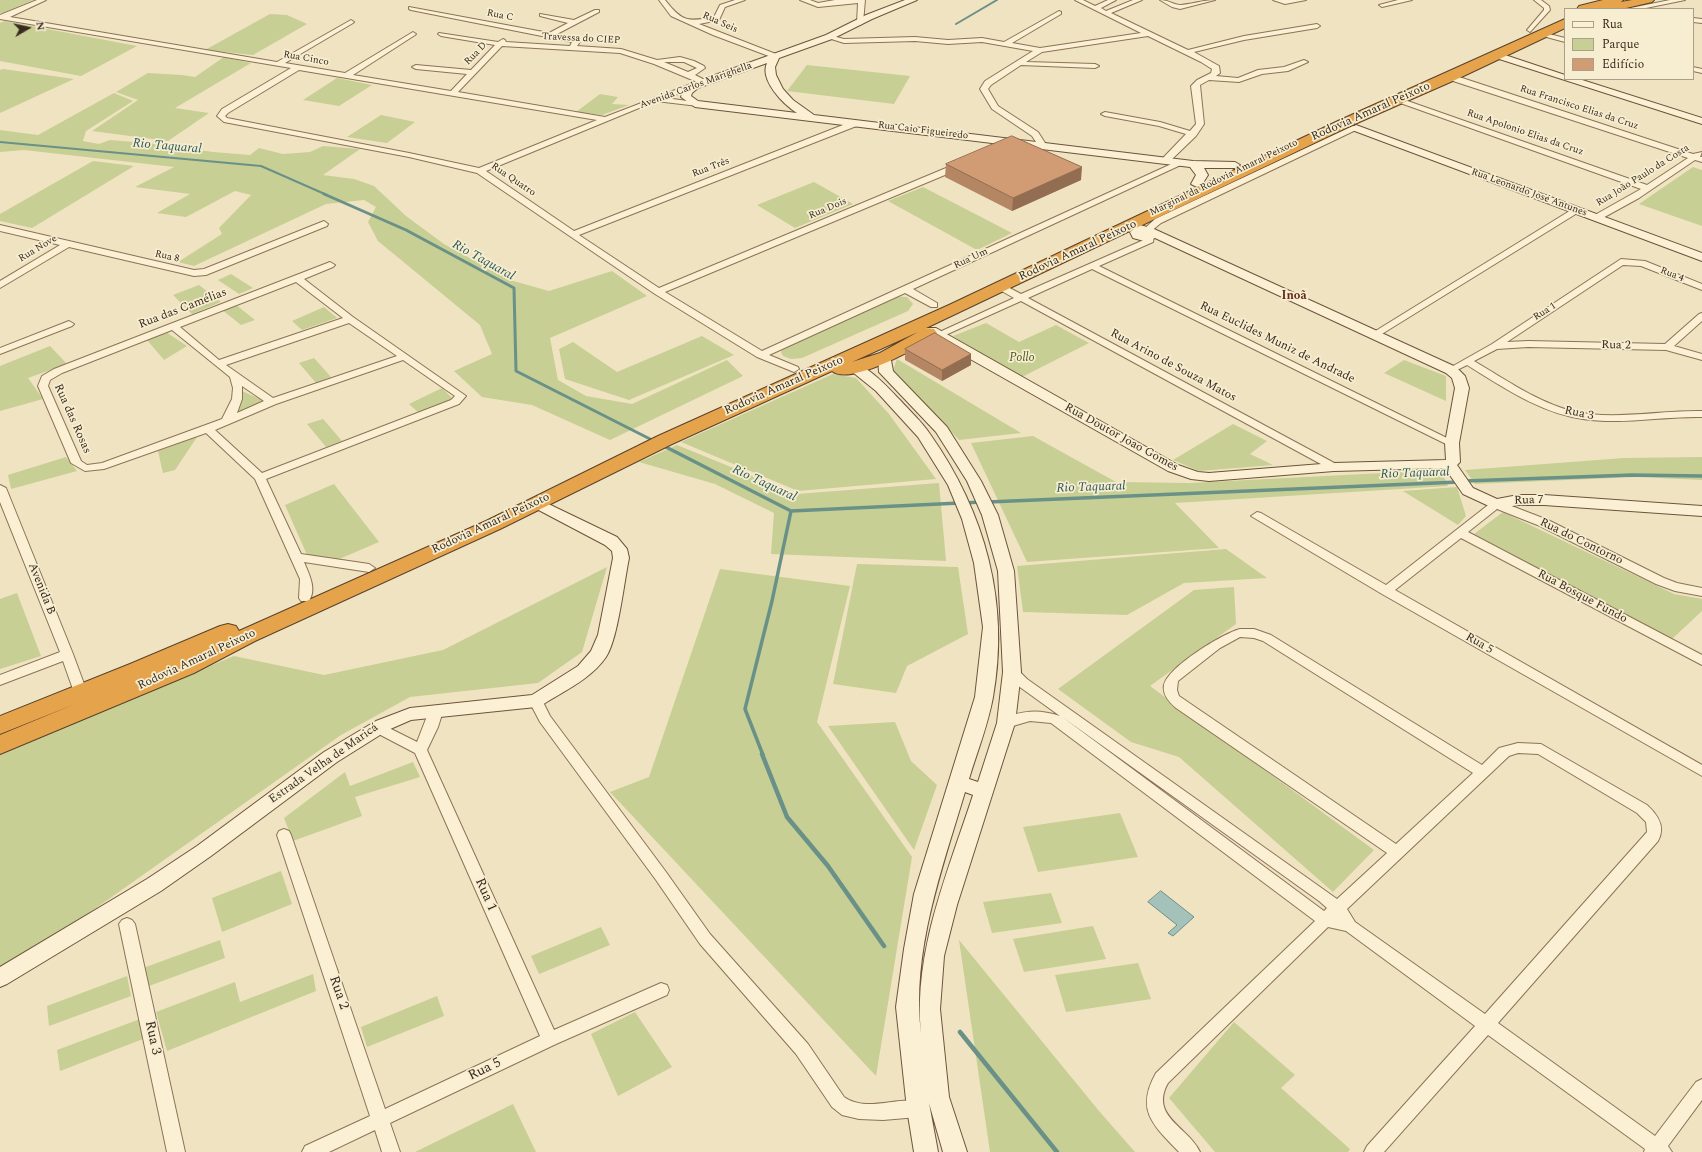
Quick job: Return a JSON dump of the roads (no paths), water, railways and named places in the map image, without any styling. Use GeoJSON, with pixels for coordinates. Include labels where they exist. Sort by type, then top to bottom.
{"type":"FeatureCollection","features":[{"type":"Feature","properties":{"kind":"highway"},"geometry":{"type":"LineString","coordinates":[[1587,8],[1617,0]]}},
{"type":"Feature","properties":{"kind":"highway"},"geometry":{"type":"LineString","coordinates":[[1619,8],[1645,6]]}},
{"type":"Feature","properties":{"kind":"highway","name":"Rodovia Amaral Peixoto"},"geometry":{"type":"LineString","coordinates":[[660,436],[818,371],[955,309],[1106,237],[1145,233],[1396,100],[1496,55],[1564,16]]}},
{"type":"Feature","properties":{"kind":"highway","name":"Rodovia Amaral Peixoto"},"geometry":{"type":"LineString","coordinates":[[0,725],[138,670],[305,598],[660,436],[794,369],[1197,184],[1235,165],[1535,32],[1564,23]]}},
{"type":"Feature","properties":{"kind":"highway"},"geometry":{"type":"LineString","coordinates":[[1106,237],[1145,233]]}},
{"type":"Feature","properties":{"kind":"highway"},"geometry":{"type":"LineString","coordinates":[[818,371],[862,372],[885,365],[935,333],[955,309]]}},
{"type":"Feature","properties":{"kind":"highway","name":"Rodovia Amaral Peixoto"},"geometry":{"type":"LineString","coordinates":[[0,745],[186,667],[247,636],[493,525],[536,503],[619,455]]}},
{"type":"Feature","properties":{"kind":"street"},"geometry":{"type":"LineString","coordinates":[[1,18],[43,0]]}},
{"type":"Feature","properties":{"kind":"street","name":"Rua Seis"},"geometry":{"type":"LineString","coordinates":[[662,0],[673,15],[695,23],[715,34],[776,57]]}},
{"type":"Feature","properties":{"kind":"street"},"geometry":{"type":"LineString","coordinates":[[695,23],[717,20],[722,6],[742,0]]}},
{"type":"Feature","properties":{"kind":"street"},"geometry":{"type":"LineString","coordinates":[[803,0],[818,5],[835,2],[862,1],[860,23]]}},
{"type":"Feature","properties":{"kind":"street","name":"Avenida Carlos Marighella"},"geometry":{"type":"LineString","coordinates":[[480,171],[608,120],[653,100],[829,37],[879,13],[913,0]]}},
{"type":"Feature","properties":{"kind":"street"},"geometry":{"type":"LineString","coordinates":[[1078,0],[1187,52],[1216,68],[1216,73],[1198,82],[1195,86],[1200,124],[1165,161]]}},
{"type":"Feature","properties":{"kind":"street"},"geometry":{"type":"LineString","coordinates":[[1096,8],[1113,0]]}},
{"type":"Feature","properties":{"kind":"street"},"geometry":{"type":"LineString","coordinates":[[1106,13],[1139,0]]}},
{"type":"Feature","properties":{"kind":"street"},"geometry":{"type":"LineString","coordinates":[[1165,1],[1176,0]]}},
{"type":"Feature","properties":{"kind":"street"},"geometry":{"type":"LineString","coordinates":[[1165,1],[1174,6],[1180,7],[1212,0]]}},
{"type":"Feature","properties":{"kind":"street"},"geometry":{"type":"LineString","coordinates":[[1276,0],[1285,2],[1303,0]]}},
{"type":"Feature","properties":{"kind":"street"},"geometry":{"type":"LineString","coordinates":[[1382,5],[1409,0]]}},
{"type":"Feature","properties":{"kind":"street"},"geometry":{"type":"LineString","coordinates":[[1537,0],[1547,7],[1547,10],[1535,32],[1564,40]]}},
{"type":"Feature","properties":{"kind":"street"},"geometry":{"type":"LineString","coordinates":[[1634,8],[1682,0]]}},
{"type":"Feature","properties":{"kind":"street","name":"Rua C"},"geometry":{"type":"LineString","coordinates":[[411,8],[516,30],[575,40],[571,48]]}},
{"type":"Feature","properties":{"kind":"street"},"geometry":{"type":"LineString","coordinates":[[548,36],[597,11]]}},
{"type":"Feature","properties":{"kind":"street"},"geometry":{"type":"LineString","coordinates":[[1005,44],[1059,13]]}},
{"type":"Feature","properties":{"kind":"street"},"geometry":{"type":"LineString","coordinates":[[542,15],[573,22]]}},
{"type":"Feature","properties":{"kind":"street","name":"Rua Cinco"},"geometry":{"type":"LineString","coordinates":[[1,18],[608,120]]}},
{"type":"Feature","properties":{"kind":"street"},"geometry":{"type":"LineString","coordinates":[[278,64],[351,22]]}},
{"type":"Feature","properties":{"kind":"street"},"geometry":{"type":"LineString","coordinates":[[1187,52],[1244,38],[1317,26]]}},
{"type":"Feature","properties":{"kind":"street","name":"Rua D"},"geometry":{"type":"LineString","coordinates":[[452,94],[499,44],[516,30]]}},
{"type":"Feature","properties":{"kind":"street"},"geometry":{"type":"LineString","coordinates":[[346,76],[412,34]]}},
{"type":"Feature","properties":{"kind":"street","name":"Travessa do CIEP"},"geometry":{"type":"LineString","coordinates":[[441,34],[499,44],[621,51],[657,62],[705,82]]}},
{"type":"Feature","properties":{"kind":"street"},"geometry":{"type":"LineString","coordinates":[[829,37],[844,41],[915,39],[948,42],[982,40],[1040,50],[1148,34]]}},
{"type":"Feature","properties":{"kind":"street"},"geometry":{"type":"LineString","coordinates":[[1556,38],[1564,34]]}},
{"type":"Feature","properties":{"kind":"street"},"geometry":{"type":"LineString","coordinates":[[1040,50],[988,83],[984,89],[995,107],[1035,134],[1043,146]]}},
{"type":"Feature","properties":{"kind":"street"},"geometry":{"type":"LineString","coordinates":[[1496,55],[1564,78]]}},
{"type":"Feature","properties":{"kind":"street"},"geometry":{"type":"LineString","coordinates":[[776,57],[770,67],[772,77],[796,113]]}},
{"type":"Feature","properties":{"kind":"street"},"geometry":{"type":"LineString","coordinates":[[657,62],[665,59],[681,59],[697,64],[701,68],[689,75]]}},
{"type":"Feature","properties":{"kind":"street"},"geometry":{"type":"LineString","coordinates":[[1207,78],[1239,80],[1261,72],[1286,70],[1304,62]]}},
{"type":"Feature","properties":{"kind":"street"},"geometry":{"type":"LineString","coordinates":[[1019,63],[1034,65],[1095,66]]}},
{"type":"Feature","properties":{"kind":"street"},"geometry":{"type":"LineString","coordinates":[[755,64],[770,67]]}},
{"type":"Feature","properties":{"kind":"street"},"geometry":{"type":"LineString","coordinates":[[416,67],[472,72]]}},
{"type":"Feature","properties":{"kind":"street","name":"Rua Quatro"},"geometry":{"type":"LineString","coordinates":[[297,68],[225,111],[221,116],[224,120],[409,155],[480,171],[658,292],[761,355],[794,369]]}},
{"type":"Feature","properties":{"kind":"street","name":"Rua Francisco Elias da Cruz"},"geometry":{"type":"LineString","coordinates":[[1450,77],[1698,159]]}},
{"type":"Feature","properties":{"kind":"street"},"geometry":{"type":"LineString","coordinates":[[1572,80],[1702,121]]}},
{"type":"Feature","properties":{"kind":"street"},"geometry":{"type":"LineString","coordinates":[[694,86],[686,96],[695,104]]}},
{"type":"Feature","properties":{"kind":"street"},"geometry":{"type":"LineString","coordinates":[[653,100],[796,113]]}},
{"type":"Feature","properties":{"kind":"street","name":"Rua Apolonio Elias da Cruz"},"geometry":{"type":"LineString","coordinates":[[1396,100],[1647,188]]}},
{"type":"Feature","properties":{"kind":"street","name":"Rua Caio Figueiredo"},"geometry":{"type":"LineString","coordinates":[[796,113],[816,118],[999,146],[1043,146],[1181,163],[1235,165]]}},
{"type":"Feature","properties":{"kind":"street"},"geometry":{"type":"LineString","coordinates":[[1105,114],[1160,124],[1192,134]]}},
{"type":"Feature","properties":{"kind":"street","name":"Rua Três"},"geometry":{"type":"LineString","coordinates":[[573,234],[856,123]]}},
{"type":"Feature","properties":{"kind":"street","name":"Marginal da Rodovia Amaral Peixoto"},"geometry":{"type":"LineString","coordinates":[[935,333],[1092,266],[1145,233],[1158,221],[1356,128]]}},
{"type":"Feature","properties":{"kind":"street","name":"Rua Leonardo José Antunes"},"geometry":{"type":"LineString","coordinates":[[1356,128],[1702,257]]}},
{"type":"Feature","properties":{"kind":"street","name":"Rua João Paulo da Costa"},"geometry":{"type":"LineString","coordinates":[[1596,218],[1698,159],[1702,152]]}},
{"type":"Feature","properties":{"kind":"street","name":"Rua Dois"},"geometry":{"type":"LineString","coordinates":[[658,292],[968,162]]}},
{"type":"Feature","properties":{"kind":"street","name":"Rua Um"},"geometry":{"type":"LineString","coordinates":[[761,355],[1181,163]]}},
{"type":"Feature","properties":{"kind":"street"},"geometry":{"type":"LineString","coordinates":[[1193,164],[1201,171],[1202,175],[1197,184]]}},
{"type":"Feature","properties":{"kind":"street"},"geometry":{"type":"LineString","coordinates":[[1374,335],[1576,210]]}},
{"type":"Feature","properties":{"kind":"street","name":"Rua 8"},"geometry":{"type":"LineString","coordinates":[[0,228],[189,273],[200,273],[324,224]]}},
{"type":"Feature","properties":{"kind":"street"},"geometry":{"type":"LineString","coordinates":[[1145,233],[1172,242],[1451,370],[1458,376],[1462,388],[1452,443],[1452,467]]}},
{"type":"Feature","properties":{"kind":"street","name":"Rua Nove"},"geometry":{"type":"LineString","coordinates":[[0,284],[67,244]]}},
{"type":"Feature","properties":{"kind":"street","name":"Rua 1"},"geometry":{"type":"LineString","coordinates":[[1451,370],[1495,346],[1621,262],[1642,263]]}},
{"type":"Feature","properties":{"kind":"street","name":"Rua 4"},"geometry":{"type":"LineString","coordinates":[[1642,263],[1702,287]]}},
{"type":"Feature","properties":{"kind":"street","name":"Rua das Camélias"},"geometry":{"type":"LineString","coordinates":[[46,378],[58,371],[330,265]]}},
{"type":"Feature","properties":{"kind":"street","name":"Rua Euclides Muniz de Andrade"},"geometry":{"type":"LineString","coordinates":[[1092,266],[1452,443]]}},
{"type":"Feature","properties":{"kind":"street"},"geometry":{"type":"LineString","coordinates":[[260,478],[461,399],[460,394],[403,357],[350,319],[297,278]]}},
{"type":"Feature","properties":{"kind":"street","name":"Rua Arino de Souza Matos"},"geometry":{"type":"LineString","coordinates":[[1001,287],[1334,467]]}},
{"type":"Feature","properties":{"kind":"street"},"geometry":{"type":"LineString","coordinates":[[906,289],[934,305]]}},
{"type":"Feature","properties":{"kind":"street"},"geometry":{"type":"LineString","coordinates":[[1667,347],[1702,316]]}},
{"type":"Feature","properties":{"kind":"street"},"geometry":{"type":"LineString","coordinates":[[218,364],[350,319]]}},
{"type":"Feature","properties":{"kind":"street"},"geometry":{"type":"LineString","coordinates":[[0,351],[69,324]]}},
{"type":"Feature","properties":{"kind":"street"},"geometry":{"type":"LineString","coordinates":[[174,327],[218,364],[272,402]]}},
{"type":"Feature","properties":{"kind":"street"},"geometry":{"type":"LineString","coordinates":[[1514,332],[1528,344]]}},
{"type":"Feature","properties":{"kind":"street","name":"Rua Doutor Joao Gomes"},"geometry":{"type":"LineString","coordinates":[[935,333],[1173,468],[1185,473],[1209,477],[1334,467],[1452,467]]}},
{"type":"Feature","properties":{"kind":"street","name":"Rua 2"},"geometry":{"type":"LineString","coordinates":[[1495,346],[1528,344],[1667,347],[1702,357]]}},
{"type":"Feature","properties":{"kind":"street"},"geometry":{"type":"LineString","coordinates":[[305,598],[306,578],[294,557],[260,478],[208,429],[272,402],[403,357]]}},
{"type":"Feature","properties":{"kind":"street","name":"Rua 3"},"geometry":{"type":"LineString","coordinates":[[1468,362],[1529,396],[1565,412],[1582,416],[1601,418],[1702,414]]}},
{"type":"Feature","properties":{"kind":"street"},"geometry":{"type":"LineString","coordinates":[[885,365],[942,430],[974,481],[990,515],[1006,571],[1012,672],[1006,724],[949,898],[934,956],[929,1008],[938,1097],[955,1152]]}},
{"type":"Feature","properties":{"kind":"street"},"geometry":{"type":"LineString","coordinates":[[862,372],[924,435],[955,485],[970,519],[982,563],[991,627],[984,697],[924,894],[914,949],[907,1007],[918,1109],[926,1152]]}},
{"type":"Feature","properties":{"kind":"street"},"geometry":{"type":"LineString","coordinates":[[227,420],[234,411],[238,396],[238,386],[235,377]]}},
{"type":"Feature","properties":{"kind":"street","name":"Rua das Rosas"},"geometry":{"type":"LineString","coordinates":[[46,378],[43,386],[76,463],[85,468],[104,466],[208,429]]}},
{"type":"Feature","properties":{"kind":"street","name":"Rua do Contorno"},"geometry":{"type":"LineString","coordinates":[[1452,467],[1468,491],[1480,498],[1544,523],[1660,580],[1682,589],[1702,592]]}},
{"type":"Feature","properties":{"kind":"street","name":"Avenida B"},"geometry":{"type":"LineString","coordinates":[[0,488],[67,654],[80,692]]}},
{"type":"Feature","properties":{"kind":"street","name":"Rua 7"},"geometry":{"type":"LineString","coordinates":[[1386,592],[1496,504],[1518,500],[1544,500],[1702,511]]}},
{"type":"Feature","properties":{"kind":"street","name":"Estrada Velha de Maricá"},"geometry":{"type":"LineString","coordinates":[[0,978],[157,882],[202,852],[376,727],[410,714],[536,701],[584,670],[599,654],[606,635],[621,558],[619,549],[611,541],[536,503]]}},
{"type":"Feature","properties":{"kind":"street","name":"Rua 5"},"geometry":{"type":"LineString","coordinates":[[1257,516],[1386,592],[1702,771]]}},
{"type":"Feature","properties":{"kind":"street","name":"Rua Bosque Fundo"},"geometry":{"type":"LineString","coordinates":[[1461,533],[1702,661]]}},
{"type":"Feature","properties":{"kind":"street"},"geometry":{"type":"LineString","coordinates":[[294,557],[368,568]]}},
{"type":"Feature","properties":{"kind":"street"},"geometry":{"type":"LineString","coordinates":[[991,627],[1010,628]]}},
{"type":"Feature","properties":{"kind":"street"},"geometry":{"type":"LineString","coordinates":[[1397,852],[1181,706],[1170,692],[1170,684],[1173,678],[1230,636],[1248,632],[1258,634],[1267,638],[1483,772]]}},
{"type":"Feature","properties":{"kind":"street"},"geometry":{"type":"LineString","coordinates":[[0,680],[67,654]]}},
{"type":"Feature","properties":{"kind":"street"},"geometry":{"type":"LineString","coordinates":[[1012,672],[1022,682],[1338,909],[1350,926],[1487,1024],[1658,1150],[1702,1087]]}},
{"type":"Feature","properties":{"kind":"street"},"geometry":{"type":"LineString","coordinates":[[536,701],[545,719],[661,876],[705,939],[802,1049],[838,1102],[848,1109],[859,1111],[883,1112],[918,1109]]}},
{"type":"Feature","properties":{"kind":"street"},"geometry":{"type":"LineString","coordinates":[[376,727],[420,750],[431,727],[436,711]]}},
{"type":"Feature","properties":{"kind":"street"},"geometry":{"type":"LineString","coordinates":[[1006,724],[1016,718],[1029,715],[1055,719],[1325,920],[1350,926]]}},
{"type":"Feature","properties":{"kind":"street"},"geometry":{"type":"LineString","coordinates":[[1191,1152],[1161,1120],[1155,1108],[1153,1097],[1156,1086],[1168,1072],[1325,920],[1504,752],[1514,748],[1540,748],[1642,808],[1654,823],[1655,830],[1653,837],[1373,1152]]}},
{"type":"Feature","properties":{"kind":"street","name":"Rua 1"},"geometry":{"type":"LineString","coordinates":[[420,750],[550,1039]]}},
{"type":"Feature","properties":{"kind":"street"},"geometry":{"type":"LineString","coordinates":[[958,782],[984,791]]}},
{"type":"Feature","properties":{"kind":"street","name":"Rua 2"},"geometry":{"type":"LineString","coordinates":[[284,835],[391,1152]]}},
{"type":"Feature","properties":{"kind":"street","name":"Rua 3"},"geometry":{"type":"LineString","coordinates":[[127,924],[176,1152]]}},
{"type":"Feature","properties":{"kind":"street","name":"Rua 5"},"geometry":{"type":"LineString","coordinates":[[311,1152],[550,1039],[661,990]]}},
{"type":"Feature","properties":{"kind":"street"},"geometry":{"type":"LineString","coordinates":[[907,1007],[929,1008]]}},
{"type":"Feature","properties":{"kind":"water"},"geometry":{"type":"Polygon","coordinates":[[[1161,891],[1194,917],[1173,936],[1168,933],[1177,925],[1148,902],[1161,891]]]}},
{"type":"Feature","properties":{"kind":"waterway"},"geometry":{"type":"LineString","coordinates":[[956,24],[997,0]]}},
{"type":"Feature","properties":{"kind":"waterway","name":"Rio Taquaral"},"geometry":{"type":"LineString","coordinates":[[0,142],[261,166],[327,195]]}},
{"type":"Feature","properties":{"kind":"waterway","name":"Rio Taquaral"},"geometry":{"type":"LineString","coordinates":[[324,194],[406,230],[514,288],[516,371],[654,441]]}},
{"type":"Feature","properties":{"kind":"waterway","name":"Rio Taquaral"},"geometry":{"type":"LineString","coordinates":[[662,445],[791,511]]}},
{"type":"Feature","properties":{"kind":"waterway","name":"Rio Taquaral"},"geometry":{"type":"LineString","coordinates":[[1465,481],[1632,475],[1702,476]]}},
{"type":"Feature","properties":{"kind":"waterway","name":"Rio Taquaral"},"geometry":{"type":"LineString","coordinates":[[988,502],[1459,482]]}},
{"type":"Feature","properties":{"kind":"waterway","name":"Rio Taquaral"},"geometry":{"type":"LineString","coordinates":[[966,503],[979,502]]}},
{"type":"Feature","properties":{"kind":"waterway","name":"Rio Taquaral"},"geometry":{"type":"LineString","coordinates":[[791,511],[960,503]]}},
{"type":"Feature","properties":{"kind":"waterway"},"geometry":{"type":"LineString","coordinates":[[763,755],[745,709],[772,601],[791,511]]}},
{"type":"Feature","properties":{"kind":"waterway"},"geometry":{"type":"LineString","coordinates":[[762,754],[787,817],[828,866],[884,946]]}},
{"type":"Feature","properties":{"kind":"waterway"},"geometry":{"type":"LineString","coordinates":[[960,1032],[1057,1152]]}},
{"type":"Feature","properties":{"kind":"district","name":"Inoã"},"geometry":{"type":"Point","coordinates":[1294,297]}},
{"type":"Feature","properties":{"kind":"park label","name":"Pollo"},"geometry":{"type":"Point","coordinates":[1022,359]}}]}
